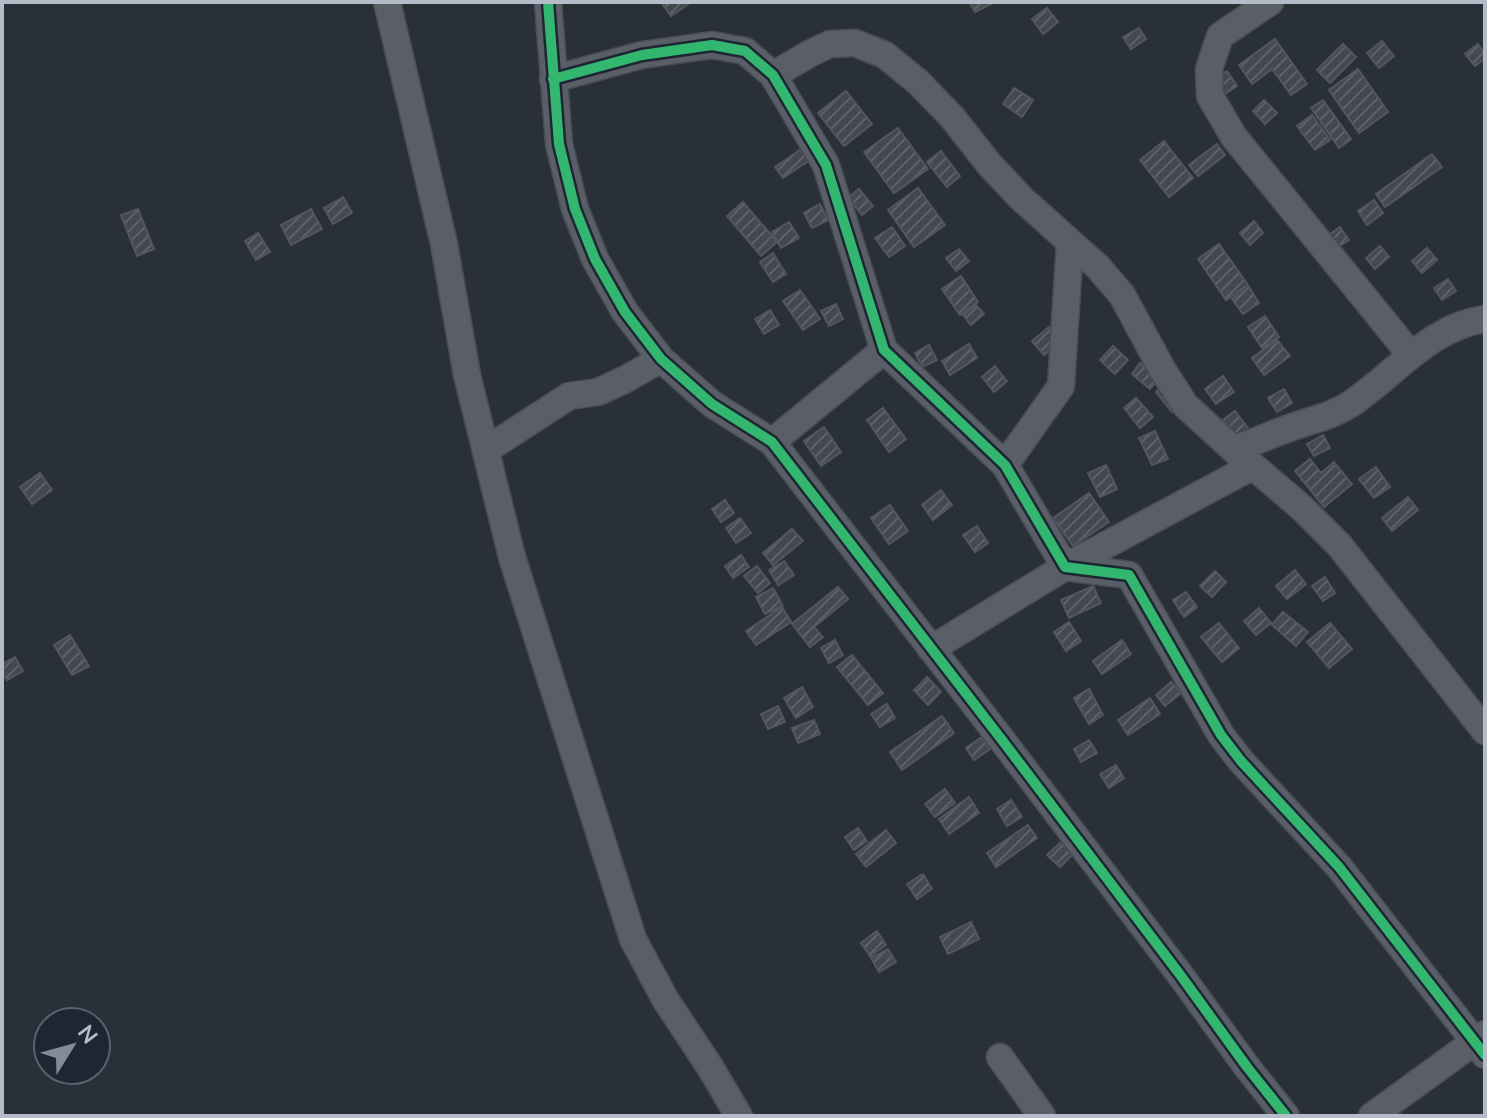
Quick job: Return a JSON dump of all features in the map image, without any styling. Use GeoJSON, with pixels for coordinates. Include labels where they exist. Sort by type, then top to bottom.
{"type":"FeatureCollection","features":[{"type":"Feature","properties":{"kind":"street"},"geometry":{"type":"LineString","coordinates":[[387,2],[444,244],[467,375],[512,557],[633,939],[665,999],[739,1116]]}},
{"type":"Feature","properties":{"kind":"street"},"geometry":{"type":"LineString","coordinates":[[548,2],[559,144],[575,209],[595,259],[625,312],[661,359],[712,404],[772,442],[1286,1116]]}},
{"type":"Feature","properties":{"kind":"street"},"geometry":{"type":"LineString","coordinates":[[1270,2],[1220,36],[1209,69],[1210,96],[1234,137],[1411,355]]}},
{"type":"Feature","properties":{"kind":"street"},"geometry":{"type":"LineString","coordinates":[[773,75],[830,44],[855,43],[885,55],[927,91],[1022,199],[1098,267],[1122,295],[1185,405],[1302,508],[1340,546],[1485,731]]}},
{"type":"Feature","properties":{"kind":"street"},"geometry":{"type":"LineString","coordinates":[[553,79],[642,55],[712,45],[745,51],[773,75],[826,165],[884,350],[1005,465],[1065,567]]}},
{"type":"Feature","properties":{"kind":"street"},"geometry":{"type":"LineString","coordinates":[[1005,465],[1061,386],[1070,242]]}},
{"type":"Feature","properties":{"kind":"street"},"geometry":{"type":"LineString","coordinates":[[931,649],[1243,457],[1260,441],[1285,429],[1319,420],[1351,404],[1444,331],[1485,319]]}},
{"type":"Feature","properties":{"kind":"street"},"geometry":{"type":"LineString","coordinates":[[772,442],[884,350]]}},
{"type":"Feature","properties":{"kind":"street"},"geometry":{"type":"LineString","coordinates":[[486,450],[569,396],[598,392],[661,359]]}},
{"type":"Feature","properties":{"kind":"street"},"geometry":{"type":"LineString","coordinates":[[1065,567],[1129,575],[1221,735],[1241,761],[1339,867],[1482,1044],[1372,1116]]}},
{"type":"Feature","properties":{"kind":"street"},"geometry":{"type":"LineString","coordinates":[[1000,1057],[1042,1116]]}},
{"type":"Feature","properties":{"kind":"building"},"geometry":{"type":"Polygon","coordinates":[[[661,2],[691,2],[671,16],[661,2]]]}},
{"type":"Feature","properties":{"kind":"building"},"geometry":{"type":"Polygon","coordinates":[[[969,2],[990,2],[991,4],[975,12],[969,2]]]}},
{"type":"Feature","properties":{"kind":"building"},"geometry":{"type":"Polygon","coordinates":[[[1047,8],[1058,22],[1043,34],[1032,19],[1047,8]]]}},
{"type":"Feature","properties":{"kind":"building"},"geometry":{"type":"Polygon","coordinates":[[[1139,28],[1146,39],[1131,49],[1123,37],[1139,28]]]}},
{"type":"Feature","properties":{"kind":"building"},"geometry":{"type":"Polygon","coordinates":[[[1275,39],[1307,84],[1291,95],[1272,69],[1252,84],[1239,65],[1275,39]]]}},
{"type":"Feature","properties":{"kind":"building"},"geometry":{"type":"Polygon","coordinates":[[[1382,41],[1394,56],[1379,68],[1367,53],[1382,41]]]}},
{"type":"Feature","properties":{"kind":"building"},"geometry":{"type":"Polygon","coordinates":[[[1343,44],[1356,57],[1330,83],[1317,70],[1343,44]]]}},
{"type":"Feature","properties":{"kind":"building"},"geometry":{"type":"Polygon","coordinates":[[[1478,44],[1485,58],[1475,66],[1465,54],[1478,44]]]}},
{"type":"Feature","properties":{"kind":"building"},"geometry":{"type":"Polygon","coordinates":[[[1358,69],[1388,112],[1359,133],[1329,90],[1358,69]]]}},
{"type":"Feature","properties":{"kind":"building"},"geometry":{"type":"Polygon","coordinates":[[[1227,71],[1237,86],[1222,96],[1212,80],[1227,71]]]}},
{"type":"Feature","properties":{"kind":"building"},"geometry":{"type":"Polygon","coordinates":[[[1014,88],[1033,100],[1022,117],[1003,104],[1014,88]]]}},
{"type":"Feature","properties":{"kind":"building"},"geometry":{"type":"Polygon","coordinates":[[[846,91],[872,124],[844,146],[818,113],[846,91]]]}},
{"type":"Feature","properties":{"kind":"building"},"geometry":{"type":"Polygon","coordinates":[[[1264,100],[1277,113],[1265,124],[1253,111],[1264,100]]]}},
{"type":"Feature","properties":{"kind":"building"},"geometry":{"type":"Polygon","coordinates":[[[1323,100],[1351,139],[1339,148],[1311,108],[1323,100]]]}},
{"type":"Feature","properties":{"kind":"building"},"geometry":{"type":"Polygon","coordinates":[[[1312,115],[1330,140],[1315,150],[1297,126],[1312,115]]]}},
{"type":"Feature","properties":{"kind":"building"},"geometry":{"type":"Polygon","coordinates":[[[898,128],[928,169],[894,193],[864,152],[898,128]]]}},
{"type":"Feature","properties":{"kind":"building"},"geometry":{"type":"Polygon","coordinates":[[[1164,141],[1193,178],[1169,197],[1140,160],[1164,141]]]}},
{"type":"Feature","properties":{"kind":"building"},"geometry":{"type":"Polygon","coordinates":[[[1217,144],[1225,155],[1198,176],[1189,165],[1217,144]]]}},
{"type":"Feature","properties":{"kind":"building"},"geometry":{"type":"Polygon","coordinates":[[[804,147],[813,158],[783,178],[775,167],[804,147]]]}},
{"type":"Feature","properties":{"kind":"building"},"geometry":{"type":"Polygon","coordinates":[[[941,151],[960,176],[947,187],[927,162],[941,151]]]}},
{"type":"Feature","properties":{"kind":"building"},"geometry":{"type":"Polygon","coordinates":[[[1432,154],[1442,167],[1385,207],[1376,194],[1432,154]]]}},
{"type":"Feature","properties":{"kind":"building"},"geometry":{"type":"Polygon","coordinates":[[[918,188],[945,225],[914,247],[888,210],[918,188]]]}},
{"type":"Feature","properties":{"kind":"building"},"geometry":{"type":"Polygon","coordinates":[[[859,189],[873,206],[862,215],[848,198],[859,189]]]}},
{"type":"Feature","properties":{"kind":"building"},"geometry":{"type":"Polygon","coordinates":[[[343,197],[352,213],[333,224],[324,208],[343,197]]]}},
{"type":"Feature","properties":{"kind":"building"},"geometry":{"type":"Polygon","coordinates":[[[1374,200],[1383,213],[1367,225],[1358,211],[1374,200]]]}},
{"type":"Feature","properties":{"kind":"building"},"geometry":{"type":"Polygon","coordinates":[[[743,202],[777,242],[761,256],[727,216],[743,202]]]}},
{"type":"Feature","properties":{"kind":"building"},"geometry":{"type":"Polygon","coordinates":[[[820,204],[828,220],[812,228],[804,213],[820,204]]]}},
{"type":"Feature","properties":{"kind":"building"},"geometry":{"type":"Polygon","coordinates":[[[138,209],[154,249],[137,256],[121,215],[138,209]]]}},
{"type":"Feature","properties":{"kind":"building"},"geometry":{"type":"Polygon","coordinates":[[[311,209],[322,229],[291,245],[281,225],[311,209]]]}},
{"type":"Feature","properties":{"kind":"building"},"geometry":{"type":"Polygon","coordinates":[[[1254,221],[1263,233],[1250,245],[1240,233],[1254,221]]]}},
{"type":"Feature","properties":{"kind":"building"},"geometry":{"type":"Polygon","coordinates":[[[789,222],[799,238],[781,248],[772,232],[789,222]]]}},
{"type":"Feature","properties":{"kind":"building"},"geometry":{"type":"Polygon","coordinates":[[[892,227],[905,246],[889,257],[875,238],[892,227]]]}},
{"type":"Feature","properties":{"kind":"building"},"geometry":{"type":"Polygon","coordinates":[[[1340,227],[1349,240],[1335,249],[1326,237],[1340,227]]]}},
{"type":"Feature","properties":{"kind":"building"},"geometry":{"type":"Polygon","coordinates":[[[258,233],[270,252],[256,260],[245,241],[258,233]]]}},
{"type":"Feature","properties":{"kind":"building"},"geometry":{"type":"Polygon","coordinates":[[[1219,244],[1248,285],[1226,300],[1198,259],[1219,244]]]}},
{"type":"Feature","properties":{"kind":"building"},"geometry":{"type":"Polygon","coordinates":[[[1380,246],[1389,257],[1375,269],[1366,258],[1380,246]]]}},
{"type":"Feature","properties":{"kind":"building"},"geometry":{"type":"Polygon","coordinates":[[[1427,248],[1437,260],[1422,273],[1412,261],[1427,248]]]}},
{"type":"Feature","properties":{"kind":"building"},"geometry":{"type":"Polygon","coordinates":[[[959,249],[969,261],[956,271],[946,258],[959,249]]]}},
{"type":"Feature","properties":{"kind":"building"},"geometry":{"type":"Polygon","coordinates":[[[773,253],[786,274],[773,282],[760,262],[773,253]]]}},
{"type":"Feature","properties":{"kind":"building"},"geometry":{"type":"Polygon","coordinates":[[[961,276],[978,302],[960,315],[942,289],[961,276]]]}},
{"type":"Feature","properties":{"kind":"building"},"geometry":{"type":"Polygon","coordinates":[[[1448,279],[1456,291],[1442,300],[1434,288],[1448,279]]]}},
{"type":"Feature","properties":{"kind":"building"},"geometry":{"type":"Polygon","coordinates":[[[1249,287],[1259,303],[1243,314],[1232,299],[1249,287]]]}},
{"type":"Feature","properties":{"kind":"building"},"geometry":{"type":"Polygon","coordinates":[[[800,290],[820,319],[803,330],[783,301],[800,290]]]}},
{"type":"Feature","properties":{"kind":"building"},"geometry":{"type":"Polygon","coordinates":[[[836,304],[843,319],[829,326],[821,311],[836,304]]]}},
{"type":"Feature","properties":{"kind":"building"},"geometry":{"type":"Polygon","coordinates":[[[976,305],[984,314],[971,325],[963,315],[976,305]]]}},
{"type":"Feature","properties":{"kind":"building"},"geometry":{"type":"Polygon","coordinates":[[[770,310],[779,325],[764,334],[755,319],[770,310]]]}},
{"type":"Feature","properties":{"kind":"building"},"geometry":{"type":"Polygon","coordinates":[[[1265,316],[1279,337],[1262,348],[1248,327],[1265,316]]]}},
{"type":"Feature","properties":{"kind":"building"},"geometry":{"type":"Polygon","coordinates":[[[1049,327],[1061,341],[1044,355],[1032,341],[1049,327]]]}},
{"type":"Feature","properties":{"kind":"building"},"geometry":{"type":"Polygon","coordinates":[[[1277,340],[1290,356],[1264,375],[1252,358],[1277,340]]]}},
{"type":"Feature","properties":{"kind":"building"},"geometry":{"type":"Polygon","coordinates":[[[969,344],[977,358],[950,375],[942,361],[969,344]]]}},
{"type":"Feature","properties":{"kind":"building"},"geometry":{"type":"Polygon","coordinates":[[[929,345],[937,360],[922,367],[915,353],[929,345]]]}},
{"type":"Feature","properties":{"kind":"building"},"geometry":{"type":"Polygon","coordinates":[[[1113,346],[1128,360],[1115,374],[1100,360],[1113,346]]]}},
{"type":"Feature","properties":{"kind":"building"},"geometry":{"type":"Polygon","coordinates":[[[1140,363],[1159,378],[1150,389],[1132,374],[1140,363]]]}},
{"type":"Feature","properties":{"kind":"building"},"geometry":{"type":"Polygon","coordinates":[[[995,366],[1007,381],[994,392],[982,377],[995,366]]]}},
{"type":"Feature","properties":{"kind":"building"},"geometry":{"type":"Polygon","coordinates":[[[1223,376],[1234,392],[1216,404],[1205,389],[1223,376]]]}},
{"type":"Feature","properties":{"kind":"building"},"geometry":{"type":"Polygon","coordinates":[[[1165,384],[1182,404],[1172,412],[1156,392],[1165,384]]]}},
{"type":"Feature","properties":{"kind":"building"},"geometry":{"type":"Polygon","coordinates":[[[1284,389],[1292,403],[1277,412],[1268,398],[1284,389]]]}},
{"type":"Feature","properties":{"kind":"building"},"geometry":{"type":"Polygon","coordinates":[[[1136,398],[1153,417],[1140,428],[1124,408],[1136,398]]]}},
{"type":"Feature","properties":{"kind":"building"},"geometry":{"type":"Polygon","coordinates":[[[883,408],[906,439],[889,452],[867,420],[883,408]]]}},
{"type":"Feature","properties":{"kind":"building"},"geometry":{"type":"Polygon","coordinates":[[[1235,411],[1251,432],[1239,441],[1223,420],[1235,411]]]}},
{"type":"Feature","properties":{"kind":"building"},"geometry":{"type":"Polygon","coordinates":[[[824,427],[841,452],[821,466],[804,441],[824,427]]]}},
{"type":"Feature","properties":{"kind":"building"},"geometry":{"type":"Polygon","coordinates":[[[1155,431],[1168,459],[1152,465],[1139,438],[1155,431]]]}},
{"type":"Feature","properties":{"kind":"building"},"geometry":{"type":"Polygon","coordinates":[[[1323,435],[1330,448],[1314,456],[1307,444],[1323,435]]]}},
{"type":"Feature","properties":{"kind":"building"},"geometry":{"type":"Polygon","coordinates":[[[1310,459],[1321,473],[1334,462],[1352,484],[1324,507],[1295,471],[1310,459]]]}},
{"type":"Feature","properties":{"kind":"building"},"geometry":{"type":"Polygon","coordinates":[[[1106,465],[1117,489],[1100,497],[1088,473],[1106,465]]]}},
{"type":"Feature","properties":{"kind":"building"},"geometry":{"type":"Polygon","coordinates":[[[1376,467],[1390,487],[1374,498],[1359,479],[1376,467]]]}},
{"type":"Feature","properties":{"kind":"building"},"geometry":{"type":"Polygon","coordinates":[[[40,473],[52,490],[32,504],[20,487],[40,473]]]}},
{"type":"Feature","properties":{"kind":"building"},"geometry":{"type":"Polygon","coordinates":[[[941,490],[952,505],[933,520],[922,505],[941,490]]]}},
{"type":"Feature","properties":{"kind":"building"},"geometry":{"type":"Polygon","coordinates":[[[1089,493],[1109,522],[1073,546],[1053,518],[1089,493]]]}},
{"type":"Feature","properties":{"kind":"building"},"geometry":{"type":"Polygon","coordinates":[[[1408,497],[1418,510],[1392,531],[1382,518],[1408,497]]]}},
{"type":"Feature","properties":{"kind":"building"},"geometry":{"type":"Polygon","coordinates":[[[725,500],[734,513],[721,522],[712,509],[725,500]]]}},
{"type":"Feature","properties":{"kind":"building"},"geometry":{"type":"Polygon","coordinates":[[[890,505],[908,531],[889,544],[871,518],[890,505]]]}},
{"type":"Feature","properties":{"kind":"building"},"geometry":{"type":"Polygon","coordinates":[[[740,518],[751,533],[736,543],[726,528],[740,518]]]}},
{"type":"Feature","properties":{"kind":"building"},"geometry":{"type":"Polygon","coordinates":[[[977,526],[988,543],[975,552],[963,535],[977,526]]]}},
{"type":"Feature","properties":{"kind":"building"},"geometry":{"type":"Polygon","coordinates":[[[792,529],[803,541],[773,565],[763,553],[792,529]]]}},
{"type":"Feature","properties":{"kind":"building"},"geometry":{"type":"Polygon","coordinates":[[[741,555],[749,567],[733,578],[725,566],[741,555]]]}},
{"type":"Feature","properties":{"kind":"building"},"geometry":{"type":"Polygon","coordinates":[[[784,561],[794,575],[778,585],[769,570],[784,561]]]}},
{"type":"Feature","properties":{"kind":"building"},"geometry":{"type":"Polygon","coordinates":[[[757,566],[770,583],[758,593],[744,576],[757,566]]]}},
{"type":"Feature","properties":{"kind":"building"},"geometry":{"type":"Polygon","coordinates":[[[1295,570],[1306,584],[1287,599],[1276,586],[1295,570]]]}},
{"type":"Feature","properties":{"kind":"building"},"geometry":{"type":"Polygon","coordinates":[[[1215,571],[1226,582],[1212,597],[1200,586],[1215,571]]]}},
{"type":"Feature","properties":{"kind":"building"},"geometry":{"type":"Polygon","coordinates":[[[1325,577],[1335,593],[1323,601],[1312,586],[1325,577]]]}},
{"type":"Feature","properties":{"kind":"building"},"geometry":{"type":"Polygon","coordinates":[[[1093,586],[1101,603],[1069,618],[1061,600],[1093,586]]]}},
{"type":"Feature","properties":{"kind":"building"},"geometry":{"type":"Polygon","coordinates":[[[838,587],[848,599],[814,627],[823,637],[810,647],[792,624],[838,587]]]}},
{"type":"Feature","properties":{"kind":"building"},"geometry":{"type":"Polygon","coordinates":[[[773,588],[783,606],[765,614],[756,597],[773,588]]]}},
{"type":"Feature","properties":{"kind":"building"},"geometry":{"type":"Polygon","coordinates":[[[1186,592],[1197,607],[1184,617],[1173,600],[1186,592]]]}},
{"type":"Feature","properties":{"kind":"building"},"geometry":{"type":"Polygon","coordinates":[[[782,607],[791,622],[756,645],[746,631],[782,607]]]}},
{"type":"Feature","properties":{"kind":"building"},"geometry":{"type":"Polygon","coordinates":[[[1259,608],[1271,623],[1256,635],[1244,621],[1259,608]]]}},
{"type":"Feature","properties":{"kind":"building"},"geometry":{"type":"Polygon","coordinates":[[[1283,612],[1308,632],[1296,646],[1272,625],[1283,612]]]}},
{"type":"Feature","properties":{"kind":"building"},"geometry":{"type":"Polygon","coordinates":[[[1069,622],[1081,641],[1066,651],[1054,632],[1069,622]]]}},
{"type":"Feature","properties":{"kind":"building"},"geometry":{"type":"Polygon","coordinates":[[[1219,623],[1239,648],[1222,662],[1201,637],[1219,623]]]}},
{"type":"Feature","properties":{"kind":"building"},"geometry":{"type":"Polygon","coordinates":[[[1330,623],[1352,649],[1329,668],[1307,642],[1330,623]]]}},
{"type":"Feature","properties":{"kind":"building"},"geometry":{"type":"Polygon","coordinates":[[[70,635],[89,666],[72,675],[54,645],[70,635]]]}},
{"type":"Feature","properties":{"kind":"building"},"geometry":{"type":"Polygon","coordinates":[[[835,640],[843,655],[829,663],[821,648],[835,640]]]}},
{"type":"Feature","properties":{"kind":"building"},"geometry":{"type":"Polygon","coordinates":[[[1122,640],[1131,654],[1102,674],[1093,661],[1122,640]]]}},
{"type":"Feature","properties":{"kind":"building"},"geometry":{"type":"Polygon","coordinates":[[[852,655],[883,693],[868,705],[837,667],[852,655]]]}},
{"type":"Feature","properties":{"kind":"building"},"geometry":{"type":"Polygon","coordinates":[[[15,657],[23,671],[7,680],[2,664],[15,657]]]}},
{"type":"Feature","properties":{"kind":"building"},"geometry":{"type":"Polygon","coordinates":[[[927,677],[941,692],[928,705],[914,690],[927,677]]]}},
{"type":"Feature","properties":{"kind":"building"},"geometry":{"type":"Polygon","coordinates":[[[1171,682],[1181,693],[1165,706],[1156,695],[1171,682]]]}},
{"type":"Feature","properties":{"kind":"building"},"geometry":{"type":"Polygon","coordinates":[[[802,687],[813,707],[796,718],[784,698],[802,687]]]}},
{"type":"Feature","properties":{"kind":"building"},"geometry":{"type":"Polygon","coordinates":[[[1089,689],[1103,715],[1089,724],[1074,698],[1089,689]]]}},
{"type":"Feature","properties":{"kind":"building"},"geometry":{"type":"Polygon","coordinates":[[[1150,698],[1160,714],[1128,735],[1118,720],[1150,698]]]}},
{"type":"Feature","properties":{"kind":"building"},"geometry":{"type":"Polygon","coordinates":[[[887,704],[895,718],[880,727],[871,714],[887,704]]]}},
{"type":"Feature","properties":{"kind":"building"},"geometry":{"type":"Polygon","coordinates":[[[778,706],[785,722],[768,729],[761,714],[778,706]]]}},
{"type":"Feature","properties":{"kind":"building"},"geometry":{"type":"Polygon","coordinates":[[[942,716],[954,733],[902,770],[890,752],[942,716]]]}},
{"type":"Feature","properties":{"kind":"building"},"geometry":{"type":"Polygon","coordinates":[[[814,720],[820,734],[798,743],[792,728],[814,720]]]}},
{"type":"Feature","properties":{"kind":"building"},"geometry":{"type":"Polygon","coordinates":[[[982,737],[990,749],[974,760],[966,748],[982,737]]]}},
{"type":"Feature","properties":{"kind":"building"},"geometry":{"type":"Polygon","coordinates":[[[1089,740],[1097,753],[1081,762],[1074,749],[1089,740]]]}},
{"type":"Feature","properties":{"kind":"building"},"geometry":{"type":"Polygon","coordinates":[[[1116,765],[1124,778],[1109,788],[1100,774],[1116,765]]]}},
{"type":"Feature","properties":{"kind":"building"},"geometry":{"type":"Polygon","coordinates":[[[945,789],[955,803],[935,817],[925,804],[945,789]]]}},
{"type":"Feature","properties":{"kind":"building"},"geometry":{"type":"Polygon","coordinates":[[[969,797],[979,813],[949,834],[939,819],[969,797]]]}},
{"type":"Feature","properties":{"kind":"building"},"geometry":{"type":"Polygon","coordinates":[[[1011,800],[1022,817],[1007,826],[997,809],[1011,800]]]}},
{"type":"Feature","properties":{"kind":"building"},"geometry":{"type":"Polygon","coordinates":[[[1028,825],[1037,838],[996,867],[987,853],[1028,825]]]}},
{"type":"Feature","properties":{"kind":"building"},"geometry":{"type":"Polygon","coordinates":[[[858,828],[867,841],[854,850],[845,837],[858,828]]]}},
{"type":"Feature","properties":{"kind":"building"},"geometry":{"type":"Polygon","coordinates":[[[886,830],[896,843],[866,867],[856,854],[886,830]]]}},
{"type":"Feature","properties":{"kind":"building"},"geometry":{"type":"Polygon","coordinates":[[[1062,841],[1074,853],[1060,867],[1047,855],[1062,841]]]}},
{"type":"Feature","properties":{"kind":"building"},"geometry":{"type":"Polygon","coordinates":[[[923,874],[932,889],[917,899],[907,884],[923,874]]]}},
{"type":"Feature","properties":{"kind":"building"},"geometry":{"type":"Polygon","coordinates":[[[971,922],[979,939],[948,954],[940,937],[971,922]]]}},
{"type":"Feature","properties":{"kind":"building"},"geometry":{"type":"Polygon","coordinates":[[[877,931],[886,945],[870,956],[861,943],[877,931]]]}},
{"type":"Feature","properties":{"kind":"building"},"geometry":{"type":"Polygon","coordinates":[[[888,949],[896,962],[879,972],[871,958],[888,949]]]}},
{"type":"Feature","properties":{"kind":"cycle path"},"geometry":{"type":"LineString","coordinates":[[548,2],[559,144],[575,209],[595,259],[625,312],[661,359],[712,404],[772,442],[1286,1116]]}},
{"type":"Feature","properties":{"kind":"cycle path"},"geometry":{"type":"LineString","coordinates":[[553,79],[642,55],[712,45],[745,51],[773,75],[826,165],[884,350],[1005,465],[1065,567],[1129,575],[1221,735],[1241,761],[1339,867],[1485,1055]]}}]}
